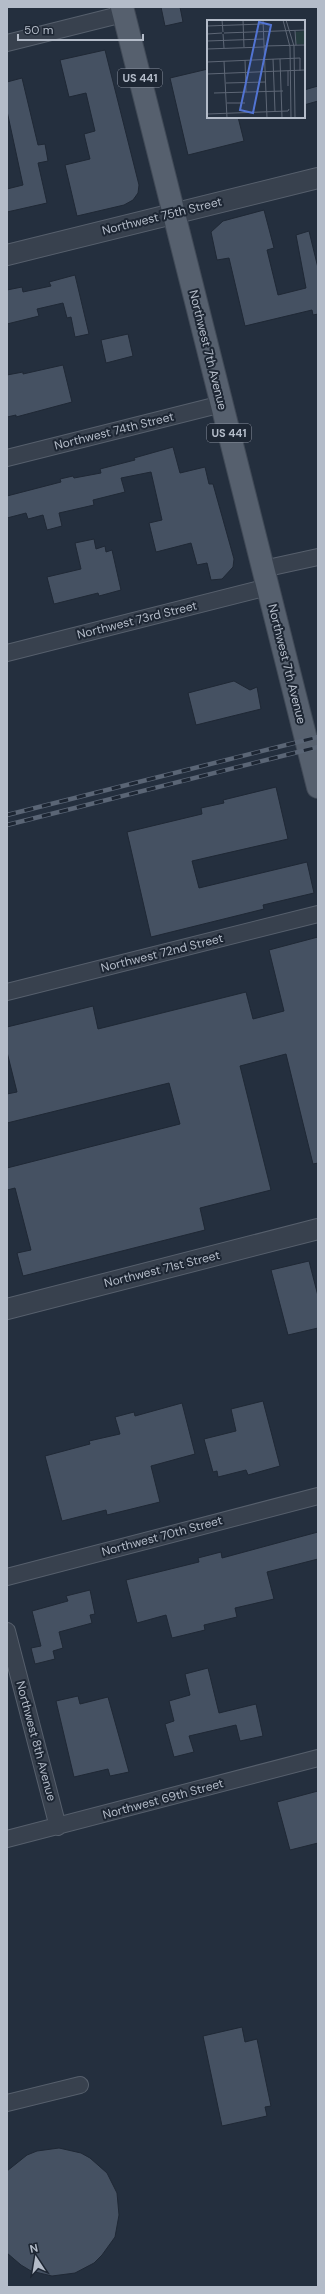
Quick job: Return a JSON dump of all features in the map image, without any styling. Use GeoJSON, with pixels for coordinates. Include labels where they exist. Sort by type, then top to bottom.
{"type":"FeatureCollection","features":[{"type":"Feature","properties":{"kind":"main road","name":"Northwest 7th Avenue"},"geometry":{"type":"LineString","coordinates":[[122,11],[318,786]]}},
{"type":"Feature","properties":{"kind":"street"},"geometry":{"type":"LineString","coordinates":[[7,43],[122,11]]}},
{"type":"Feature","properties":{"kind":"street","name":"Northwest 75th Street"},"geometry":{"type":"LineString","coordinates":[[7,255],[318,178]]}},
{"type":"Feature","properties":{"kind":"street","name":"Northwest 74th Street"},"geometry":{"type":"LineString","coordinates":[[7,458],[222,404]]}},
{"type":"Feature","properties":{"kind":"street","name":"Northwest 73rd Street"},"geometry":{"type":"LineString","coordinates":[[7,653],[266,578],[318,557]]}},
{"type":"Feature","properties":{"kind":"street","name":"Northwest 72nd Street"},"geometry":{"type":"LineString","coordinates":[[7,992],[318,914]]}},
{"type":"Feature","properties":{"kind":"street","name":"Northwest 71st Street"},"geometry":{"type":"LineString","coordinates":[[7,1309],[318,1229]]}},
{"type":"Feature","properties":{"kind":"street","name":"Northwest 70th Street"},"geometry":{"type":"LineString","coordinates":[[7,1577],[318,1496]]}},
{"type":"Feature","properties":{"kind":"street","name":"Northwest 8th Avenue"},"geometry":{"type":"LineString","coordinates":[[7,1631],[58,1827]]}},
{"type":"Feature","properties":{"kind":"street","name":"Northwest 69th Street"},"geometry":{"type":"LineString","coordinates":[[7,1839],[58,1827],[318,1758]]}},
{"type":"Feature","properties":{"kind":"street"},"geometry":{"type":"LineString","coordinates":[[7,2103],[80,2085]]}},
{"type":"Feature","properties":{"kind":"building"},"geometry":{"type":"Polygon","coordinates":[[[161,7],[180,7],[183,22],[165,26],[161,7]]]}},
{"type":"Feature","properties":{"kind":"building"},"geometry":{"type":"Polygon","coordinates":[[[105,50],[139,185],[138,193],[133,200],[124,205],[77,216],[65,165],[90,159],[84,134],[95,131],[86,93],[69,97],[60,60],[105,50]]]}},
{"type":"Feature","properties":{"kind":"building"},"geometry":{"type":"Polygon","coordinates":[[[207,69],[207,118],[238,118],[244,141],[188,155],[170,78],[207,69]]]}},
{"type":"Feature","properties":{"kind":"building"},"geometry":{"type":"Polygon","coordinates":[[[22,78],[38,145],[45,144],[48,161],[38,163],[47,203],[7,212],[7,189],[23,185],[7,111],[7,82],[22,78]]]}},
{"type":"Feature","properties":{"kind":"building"},"geometry":{"type":"Polygon","coordinates":[[[318,86],[318,101],[305,105],[305,90],[318,86]]]}},
{"type":"Feature","properties":{"kind":"building"},"geometry":{"type":"Polygon","coordinates":[[[264,210],[274,248],[267,250],[278,295],[306,288],[296,235],[309,231],[318,268],[318,314],[313,315],[312,310],[245,326],[229,258],[217,260],[211,232],[223,221],[264,210]]]}},
{"type":"Feature","properties":{"kind":"building"},"geometry":{"type":"Polygon","coordinates":[[[75,275],[89,334],[75,337],[71,317],[67,318],[63,303],[37,309],[39,316],[7,324],[7,290],[22,287],[23,292],[51,286],[49,282],[75,275]]]}},
{"type":"Feature","properties":{"kind":"building"},"geometry":{"type":"Polygon","coordinates":[[[128,334],[133,356],[106,363],[101,340],[128,334]]]}},
{"type":"Feature","properties":{"kind":"building"},"geometry":{"type":"Polygon","coordinates":[[[63,365],[72,402],[16,417],[16,415],[7,417],[7,375],[23,372],[23,374],[63,365]]]}},
{"type":"Feature","properties":{"kind":"building"},"geometry":{"type":"Polygon","coordinates":[[[173,447],[180,473],[205,467],[209,484],[213,484],[234,559],[233,567],[222,579],[211,580],[207,563],[197,565],[191,543],[156,552],[149,523],[162,520],[151,472],[121,478],[125,492],[93,500],[94,505],[59,513],[62,526],[47,530],[43,515],[28,519],[26,513],[7,518],[7,496],[61,482],[60,479],[101,473],[100,469],[135,460],[134,458],[173,447]]]}},
{"type":"Feature","properties":{"kind":"building"},"geometry":{"type":"Polygon","coordinates":[[[94,539],[96,549],[105,546],[106,552],[112,550],[121,590],[99,596],[98,593],[54,604],[47,577],[81,569],[75,543],[94,539]]]}},
{"type":"Feature","properties":{"kind":"building"},"geometry":{"type":"Polygon","coordinates":[[[234,681],[250,690],[257,687],[261,709],[196,725],[188,693],[234,681]]]}},
{"type":"Feature","properties":{"kind":"building"},"geometry":{"type":"Polygon","coordinates":[[[276,787],[288,839],[192,861],[199,888],[307,862],[314,893],[263,905],[264,909],[151,937],[127,832],[202,814],[201,808],[224,803],[223,800],[276,787]]]}},
{"type":"Feature","properties":{"kind":"building"},"geometry":{"type":"Polygon","coordinates":[[[318,937],[318,1163],[313,1164],[286,1054],[240,1066],[271,1190],[200,1208],[205,1230],[23,1276],[17,1253],[31,1250],[15,1188],[7,1190],[7,1168],[180,1124],[169,1083],[7,1123],[7,1094],[17,1092],[7,1052],[7,1027],[93,1006],[98,1029],[246,992],[253,1019],[284,1011],[269,950],[318,937]]]}},
{"type":"Feature","properties":{"kind":"building"},"geometry":{"type":"Polygon","coordinates":[[[309,1261],[318,1296],[318,1328],[288,1335],[271,1270],[309,1261]]]}},
{"type":"Feature","properties":{"kind":"building"},"geometry":{"type":"Polygon","coordinates":[[[263,1401],[280,1466],[248,1475],[246,1470],[218,1477],[217,1471],[213,1472],[204,1439],[236,1431],[231,1409],[263,1401]]]}},
{"type":"Feature","properties":{"kind":"building"},"geometry":{"type":"Polygon","coordinates":[[[182,1403],[195,1454],[151,1466],[160,1502],[107,1515],[106,1510],[62,1521],[45,1456],[90,1444],[89,1441],[120,1434],[115,1417],[134,1412],[135,1416],[182,1403]]]}},
{"type":"Feature","properties":{"kind":"building"},"geometry":{"type":"Polygon","coordinates":[[[318,1532],[318,1559],[267,1572],[274,1599],[235,1608],[237,1617],[204,1625],[205,1630],[172,1638],[166,1615],[137,1623],[126,1580],[199,1562],[198,1558],[221,1552],[222,1558],[318,1532]]]}},
{"type":"Feature","properties":{"kind":"building"},"geometry":{"type":"Polygon","coordinates":[[[90,1590],[95,1614],[90,1615],[92,1623],[59,1632],[63,1648],[53,1651],[55,1659],[35,1664],[31,1648],[41,1646],[32,1611],[68,1601],[66,1596],[90,1590]]]}},
{"type":"Feature","properties":{"kind":"building"},"geometry":{"type":"Polygon","coordinates":[[[208,1668],[219,1713],[256,1704],[263,1736],[240,1741],[236,1725],[189,1736],[194,1752],[174,1757],[165,1724],[174,1721],[169,1701],[190,1695],[185,1674],[208,1668]]]}},
{"type":"Feature","properties":{"kind":"building"},"geometry":{"type":"Polygon","coordinates":[[[78,1696],[80,1704],[108,1697],[129,1772],[110,1776],[108,1769],[74,1777],[56,1701],[78,1696]]]}},
{"type":"Feature","properties":{"kind":"building"},"geometry":{"type":"Polygon","coordinates":[[[318,1791],[318,1843],[290,1850],[277,1802],[318,1791]]]}},
{"type":"Feature","properties":{"kind":"building"},"geometry":{"type":"Polygon","coordinates":[[[242,2027],[245,2042],[257,2039],[271,2106],[265,2107],[267,2116],[222,2126],[203,2036],[242,2027]]]}},
{"type":"Feature","properties":{"kind":"building"},"geometry":{"type":"Polygon","coordinates":[[[59,2148],[81,2153],[90,2158],[107,2173],[117,2193],[119,2215],[115,2237],[94,2263],[75,2273],[52,2276],[31,2271],[7,2253],[7,2171],[27,2155],[37,2151],[59,2148]]]}},
{"type":"Feature","properties":{"kind":"railway"},"geometry":{"type":"LineString","coordinates":[[7,815],[318,737]]}},
{"type":"Feature","properties":{"kind":"railway"},"geometry":{"type":"LineString","coordinates":[[7,825],[318,747]]}}]}
